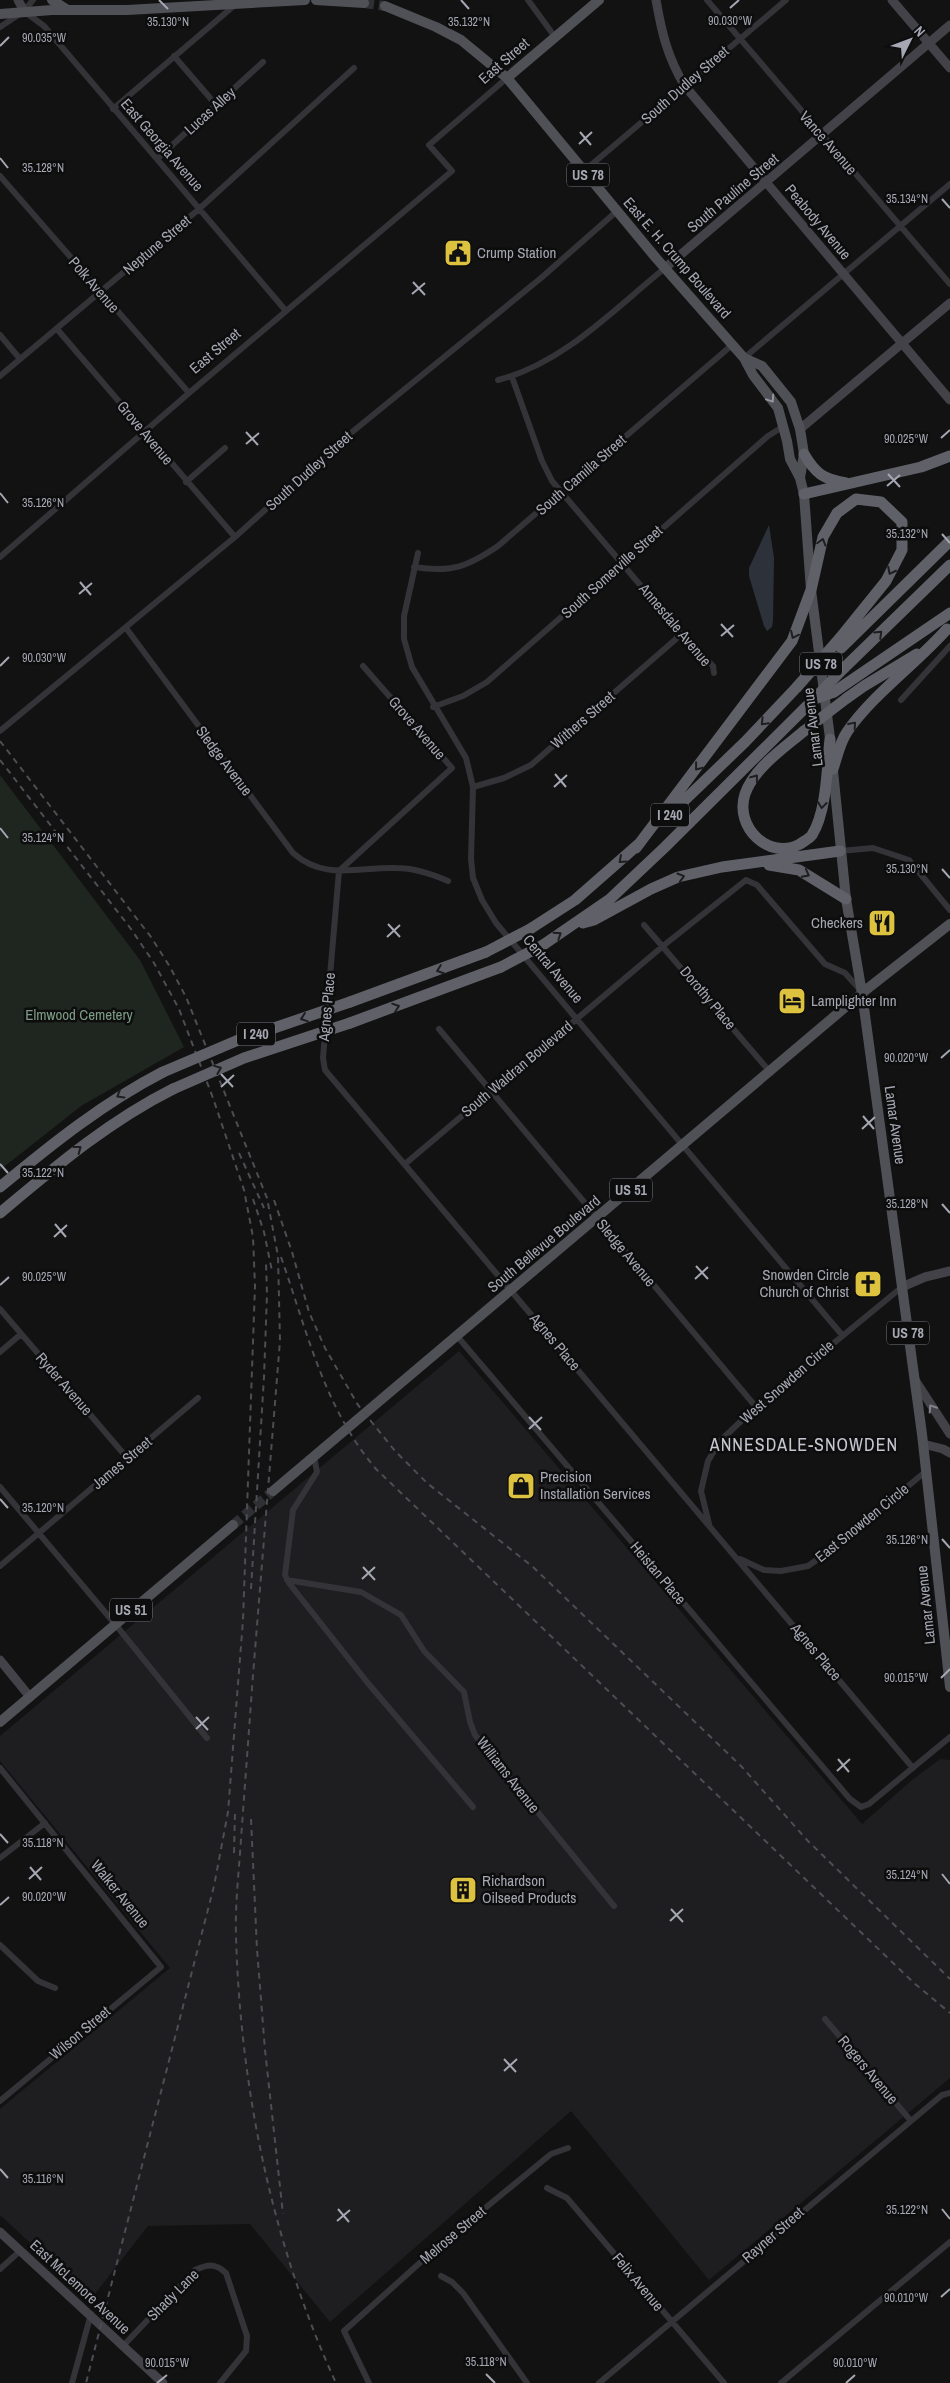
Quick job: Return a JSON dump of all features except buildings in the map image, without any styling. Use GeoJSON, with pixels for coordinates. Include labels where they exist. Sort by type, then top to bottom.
{"type":"FeatureCollection","features":[{"type":"Feature","properties":{"kind":"highway"},"geometry":{"type":"LineString","coordinates":[[804,454],[813,469],[820,474],[850,484]]}},
{"type":"Feature","properties":{"kind":"highway"},"geometry":{"type":"LineString","coordinates":[[804,494],[921,466],[950,456]]}},
{"type":"Feature","properties":{"kind":"highway"},"geometry":{"type":"LineString","coordinates":[[636,848],[792,641],[811,590],[822,538],[837,513],[856,499],[881,502],[902,522],[902,550],[886,581],[840,643]]}},
{"type":"Feature","properties":{"kind":"highway","name":"I 240"},"geometry":{"type":"LineString","coordinates":[[0,1187],[86,1118],[132,1088],[163,1072],[236,1041],[486,952],[530,929],[575,900],[636,848],[745,742],[840,643],[947,544]]}},
{"type":"Feature","properties":{"kind":"highway","name":"I 240"},"geometry":{"type":"LineString","coordinates":[[0,1213],[111,1124],[173,1089],[244,1058],[350,1023],[501,967],[543,945],[574,925],[610,899],[644,867],[950,564]]}},
{"type":"Feature","properties":{"kind":"highway"},"geometry":{"type":"LineString","coordinates":[[813,700],[834,692],[904,642],[950,614]]}},
{"type":"Feature","properties":{"kind":"highway"},"geometry":{"type":"LineString","coordinates":[[830,739],[820,818],[811,837],[792,848],[770,847],[756,838],[748,829],[743,807],[745,795],[751,781],[760,770],[804,730],[864,686],[916,655],[948,626]]}},
{"type":"Feature","properties":{"kind":"highway"},"geometry":{"type":"LineString","coordinates":[[833,769],[846,733],[873,703],[927,652],[948,626]]}},
{"type":"Feature","properties":{"kind":"highway"},"geometry":{"type":"LineString","coordinates":[[574,925],[594,920],[651,888],[678,877],[722,867],[840,851]]}},
{"type":"Feature","properties":{"kind":"highway"},"geometry":{"type":"LineString","coordinates":[[760,863],[799,870],[846,898]]}},
{"type":"Feature","properties":{"kind":"main road","name":"East Georgia Avenue"},"geometry":{"type":"LineString","coordinates":[[18,0],[24,12]]}},
{"type":"Feature","properties":{"kind":"main road"},"geometry":{"type":"LineString","coordinates":[[52,0],[67,10]]}},
{"type":"Feature","properties":{"kind":"main road"},"geometry":{"type":"LineString","coordinates":[[0,14],[67,10],[128,10],[239,2],[305,0]]}},
{"type":"Feature","properties":{"kind":"main road"},"geometry":{"type":"LineString","coordinates":[[316,0],[364,2]]}},
{"type":"Feature","properties":{"kind":"main road","name":"East Street"},"geometry":{"type":"LineString","coordinates":[[507,78],[599,0]]}},
{"type":"Feature","properties":{"kind":"main road","name":"Peabody Avenue"},"geometry":{"type":"LineString","coordinates":[[656,0],[660,28],[666,50],[684,85],[950,400]]}},
{"type":"Feature","properties":{"kind":"main road"},"geometry":{"type":"LineString","coordinates":[[892,0],[950,68]]}},
{"type":"Feature","properties":{"kind":"main road","name":"East E. H. Crump Boulevard"},"geometry":{"type":"LineString","coordinates":[[385,6],[436,27],[461,40],[507,78],[665,268],[744,358],[753,375],[778,408],[784,426],[790,459],[800,478]]}},
{"type":"Feature","properties":{"kind":"main road","name":"South Pauline Street"},"geometry":{"type":"LineString","coordinates":[[665,268],[950,25]]}},
{"type":"Feature","properties":{"kind":"main road"},"geometry":{"type":"LineString","coordinates":[[800,429],[950,303]]}},
{"type":"Feature","properties":{"kind":"main road","name":"East E. H. Crump Boulevard"},"geometry":{"type":"LineString","coordinates":[[744,358],[762,366],[791,402],[800,429],[804,454],[800,478]]}},
{"type":"Feature","properties":{"kind":"main road","name":"Lamar Avenue"},"geometry":{"type":"LineString","coordinates":[[800,478],[804,494],[811,590],[830,739],[840,851],[862,993],[915,1380],[950,1687]]}},
{"type":"Feature","properties":{"kind":"main road","name":"South Bellevue Boulevard"},"geometry":{"type":"LineString","coordinates":[[273,1491],[684,1146],[862,993],[950,924]]}},
{"type":"Feature","properties":{"kind":"main road"},"geometry":{"type":"LineString","coordinates":[[902,1287],[925,1277],[950,1271]]}},
{"type":"Feature","properties":{"kind":"main road"},"geometry":{"type":"LineString","coordinates":[[915,1380],[950,1434]]}},
{"type":"Feature","properties":{"kind":"main road"},"geometry":{"type":"LineString","coordinates":[[923,1444],[943,1449],[950,1453]]}},
{"type":"Feature","properties":{"kind":"main road","name":"US 51"},"geometry":{"type":"LineString","coordinates":[[0,1722],[233,1525]]}},
{"type":"Feature","properties":{"kind":"main road"},"geometry":{"type":"LineString","coordinates":[[0,1660],[30,1697]]}},
{"type":"Feature","properties":{"kind":"main road","name":"East McLemore Avenue"},"geometry":{"type":"LineString","coordinates":[[0,2232],[91,2314],[163,2383]]}},
{"type":"Feature","properties":{"kind":"street"},"geometry":{"type":"LineString","coordinates":[[0,26],[24,12],[34,0]]}},
{"type":"Feature","properties":{"kind":"street"},"geometry":{"type":"LineString","coordinates":[[528,0],[554,37]]}},
{"type":"Feature","properties":{"kind":"street","name":"Vance Avenue"},"geometry":{"type":"LineString","coordinates":[[708,0],[821,136],[950,284]]}},
{"type":"Feature","properties":{"kind":"street","name":"South Dudley Street"},"geometry":{"type":"LineString","coordinates":[[584,171],[786,0]]}},
{"type":"Feature","properties":{"kind":"street"},"geometry":{"type":"LineString","coordinates":[[113,109],[239,2]]}},
{"type":"Feature","properties":{"kind":"street","name":"East Georgia Avenue"},"geometry":{"type":"LineString","coordinates":[[24,12],[44,26],[286,310]]}},
{"type":"Feature","properties":{"kind":"street"},"geometry":{"type":"LineString","coordinates":[[174,56],[217,106]]}},
{"type":"Feature","properties":{"kind":"street","name":"Lucas Alley"},"geometry":{"type":"LineString","coordinates":[[157,159],[263,62]]}},
{"type":"Feature","properties":{"kind":"street","name":"Neptune Street"},"geometry":{"type":"LineString","coordinates":[[0,376],[200,209],[354,68]]}},
{"type":"Feature","properties":{"kind":"street","name":"East Street"},"geometry":{"type":"LineString","coordinates":[[0,557],[188,393],[452,171],[429,145],[507,78]]}},
{"type":"Feature","properties":{"kind":"street","name":"Polk Avenue"},"geometry":{"type":"LineString","coordinates":[[0,176],[188,393]]}},
{"type":"Feature","properties":{"kind":"street"},"geometry":{"type":"LineString","coordinates":[[744,358],[950,184]]}},
{"type":"Feature","properties":{"kind":"street","name":"South Dudley Street"},"geometry":{"type":"LineString","coordinates":[[0,731],[235,537],[346,437],[541,278],[617,211]]}},
{"type":"Feature","properties":{"kind":"street","name":"South Pauline Street"},"geometry":{"type":"LineString","coordinates":[[498,380],[512,377],[556,356],[665,268]]}},
{"type":"Feature","properties":{"kind":"street","name":"Grove Avenue"},"geometry":{"type":"LineString","coordinates":[[57,329],[235,537]]}},
{"type":"Feature","properties":{"kind":"street"},"geometry":{"type":"LineString","coordinates":[[0,335],[20,359]]}},
{"type":"Feature","properties":{"kind":"street","name":"South Camilla Street"},"geometry":{"type":"LineString","coordinates":[[414,567],[448,570],[478,559],[498,546],[732,345]]}},
{"type":"Feature","properties":{"kind":"street","name":"Annesdale Avenue"},"geometry":{"type":"LineString","coordinates":[[512,377],[542,461],[561,492],[680,632],[713,666],[714,673]]}},
{"type":"Feature","properties":{"kind":"street","name":"South Somerville Street"},"geometry":{"type":"LineString","coordinates":[[433,707],[463,696],[487,682],[686,506],[768,436],[784,426]]}},
{"type":"Feature","properties":{"kind":"street"},"geometry":{"type":"LineString","coordinates":[[186,482],[225,448]]}},
{"type":"Feature","properties":{"kind":"street","name":"Central Avenue"},"geometry":{"type":"LineString","coordinates":[[418,553],[404,616],[404,639],[412,667],[433,707],[466,758],[473,787],[471,858],[473,878],[482,900],[496,923],[842,1334]]}},
{"type":"Feature","properties":{"kind":"street","name":"Sledge Avenue"},"geometry":{"type":"LineString","coordinates":[[126,628],[293,853],[313,867],[339,871]]}},
{"type":"Feature","properties":{"kind":"street","name":"Withers Street"},"geometry":{"type":"LineString","coordinates":[[473,787],[504,778],[531,765],[676,639],[680,632]]}},
{"type":"Feature","properties":{"kind":"street"},"geometry":{"type":"LineString","coordinates":[[900,700],[950,646]]}},
{"type":"Feature","properties":{"kind":"street","name":"Grove Avenue"},"geometry":{"type":"LineString","coordinates":[[339,871],[452,768],[363,666]]}},
{"type":"Feature","properties":{"kind":"street"},"geometry":{"type":"LineString","coordinates":[[840,851],[873,848],[909,860],[950,910]]}},
{"type":"Feature","properties":{"kind":"street"},"geometry":{"type":"LineString","coordinates":[[339,871],[397,868],[426,872],[448,881]]}},
{"type":"Feature","properties":{"kind":"street","name":"Agnes Place"},"geometry":{"type":"LineString","coordinates":[[339,871],[323,1058],[325,1070],[913,1768]]}},
{"type":"Feature","properties":{"kind":"street","name":"South Waldran Boulevard"},"geometry":{"type":"LineString","coordinates":[[405,1164],[664,946],[746,880],[757,885],[825,964],[849,976],[862,993]]}},
{"type":"Feature","properties":{"kind":"street","name":"Dorothy Place"},"geometry":{"type":"LineString","coordinates":[[644,925],[664,946],[770,1073]]}},
{"type":"Feature","properties":{"kind":"street","name":"Sledge Avenue"},"geometry":{"type":"LineString","coordinates":[[439,1029],[756,1407]]}},
{"type":"Feature","properties":{"kind":"street","name":"West Snowden Circle"},"geometry":{"type":"LineString","coordinates":[[710,1525],[701,1491],[708,1460],[720,1441],[756,1407],[842,1334],[902,1287]]}},
{"type":"Feature","properties":{"kind":"street","name":"Ryder Avenue"},"geometry":{"type":"LineString","coordinates":[[0,1309],[128,1459]]}},
{"type":"Feature","properties":{"kind":"street"},"geometry":{"type":"LineString","coordinates":[[0,1352],[21,1334]]}},
{"type":"Feature","properties":{"kind":"street","name":"Heistan Place"},"geometry":{"type":"LineString","coordinates":[[457,1336],[850,1799],[861,1807],[869,1804],[913,1768]]}},
{"type":"Feature","properties":{"kind":"street","name":"James Street"},"geometry":{"type":"LineString","coordinates":[[0,1566],[198,1398]]}},
{"type":"Feature","properties":{"kind":"street"},"geometry":{"type":"LineString","coordinates":[[314,1457],[317,1472],[292,1510],[285,1575],[287,1580],[367,1682],[473,1807]]}},
{"type":"Feature","properties":{"kind":"street","name":"East Snowden Circle"},"geometry":{"type":"LineString","coordinates":[[738,1559],[764,1570],[781,1571],[808,1566],[835,1547],[925,1472]]}},
{"type":"Feature","properties":{"kind":"street"},"geometry":{"type":"LineString","coordinates":[[0,1487],[208,1738]]}},
{"type":"Feature","properties":{"kind":"street","name":"Williams Avenue"},"geometry":{"type":"LineString","coordinates":[[287,1580],[361,1592],[401,1616],[424,1651],[464,1692],[470,1722],[476,1735],[614,1906]]}},
{"type":"Feature","properties":{"kind":"street"},"geometry":{"type":"LineString","coordinates":[[913,1768],[950,1737]]}},
{"type":"Feature","properties":{"kind":"street","name":"Walker Avenue"},"geometry":{"type":"LineString","coordinates":[[0,1768],[161,1967]]}},
{"type":"Feature","properties":{"kind":"street"},"geometry":{"type":"LineString","coordinates":[[0,1858],[45,1823]]}},
{"type":"Feature","properties":{"kind":"street"},"geometry":{"type":"LineString","coordinates":[[0,1945],[38,1981],[55,1988]]}},
{"type":"Feature","properties":{"kind":"street","name":"Wilson Street"},"geometry":{"type":"LineString","coordinates":[[0,2101],[161,1967]]}},
{"type":"Feature","properties":{"kind":"street","name":"Rogers Avenue"},"geometry":{"type":"LineString","coordinates":[[825,2019],[910,2120]]}},
{"type":"Feature","properties":{"kind":"street","name":"Rayner Street"},"geometry":{"type":"LineString","coordinates":[[600,2383],[910,2120],[942,2095],[950,2093]]}},
{"type":"Feature","properties":{"kind":"street","name":"Melrose Street"},"geometry":{"type":"LineString","coordinates":[[368,2383],[344,2331],[433,2251],[551,2154],[568,2148]]}},
{"type":"Feature","properties":{"kind":"street","name":"Felix Avenue"},"geometry":{"type":"LineString","coordinates":[[546,2188],[567,2198],[724,2383]]}},
{"type":"Feature","properties":{"kind":"street"},"geometry":{"type":"LineString","coordinates":[[781,2383],[950,2242]]}},
{"type":"Feature","properties":{"kind":"street"},"geometry":{"type":"LineString","coordinates":[[0,2269],[20,2251]]}},
{"type":"Feature","properties":{"kind":"street","name":"Shady Lane"},"geometry":{"type":"LineString","coordinates":[[123,2346],[196,2270],[208,2264],[219,2266],[226,2273],[247,2336],[246,2351],[220,2383]]}},
{"type":"Feature","properties":{"kind":"street"},"geometry":{"type":"LineString","coordinates":[[441,2276],[452,2282],[463,2293],[528,2383]]}},
{"type":"Feature","properties":{"kind":"street"},"geometry":{"type":"LineString","coordinates":[[72,2383],[91,2314]]}},
{"type":"Feature","properties":{"kind":"shaded area"},"geometry":{"type":"Polygon","coordinates":[[[769,525],[774,558],[773,620],[772,627],[767,631],[749,576],[749,568],[769,525]]]}},
{"type":"Feature","properties":{"kind":"shaded area"},"geometry":{"type":"Polygon","coordinates":[[[459,1351],[862,1824],[912,1780],[940,1759],[950,1760],[950,2078],[709,2280],[571,2111],[330,2322],[250,2224],[148,2226],[91,2299],[0,2215],[0,2109],[170,1968],[0,1761],[0,1736],[459,1351]]]}},
{"type":"Feature","properties":{"kind":"green space","name":"Elmwood Cemetery"},"geometry":{"type":"Polygon","coordinates":[[[0,775],[140,960],[184,1047],[81,1106],[0,1170],[0,775]]]}},
{"type":"Feature","properties":{"kind":"tunnel"},"geometry":{"type":"LineString","coordinates":[[364,3],[385,6]]}},
{"type":"Feature","properties":{"kind":"tunnel"},"geometry":{"type":"LineString","coordinates":[[233,1525],[273,1491]]}},
{"type":"Feature","properties":{"kind":"railway"},"geometry":{"type":"LineString","coordinates":[[0,741],[151,937],[170,967],[186,997],[267,1198],[278,1256],[280,1341],[237,1899],[236,1935],[239,1992],[244,2050],[253,2107],[277,2220],[313,2330],[336,2383]]}},
{"type":"Feature","properties":{"kind":"railway"},"geometry":{"type":"LineString","coordinates":[[0,760],[131,929],[154,963],[179,1009],[213,1098],[244,1190],[253,1237],[255,1286],[243,1620],[228,1812],[214,1886],[86,2383]]}},
{"type":"Feature","properties":{"kind":"railway"},"geometry":{"type":"LineString","coordinates":[[239,1153],[264,1208]]}},
{"type":"Feature","properties":{"kind":"railway"},"geometry":{"type":"LineString","coordinates":[[253,1199],[264,1232],[272,1271]]}},
{"type":"Feature","properties":{"kind":"railway"},"geometry":{"type":"LineString","coordinates":[[274,1200],[292,1252],[309,1312],[325,1348],[358,1405],[395,1451],[427,1483],[533,1567],[741,1766],[808,1841],[950,1979]]}},
{"type":"Feature","properties":{"kind":"railway"},"geometry":{"type":"LineString","coordinates":[[281,1257],[309,1341],[330,1395],[343,1421],[376,1469],[914,1983],[950,2013]]}},
{"type":"Feature","properties":{"kind":"railway"},"geometry":{"type":"LineString","coordinates":[[251,1589],[264,1377],[267,1294],[266,1262]]}},
{"type":"Feature","properties":{"kind":"railway"},"geometry":{"type":"LineString","coordinates":[[234,1853],[235,1811]]}},
{"type":"Feature","properties":{"kind":"railway"},"geometry":{"type":"LineString","coordinates":[[251,1819],[257,1949],[265,2050],[283,2214]]}},
{"type":"Feature","properties":{"kind":"place","name":"Crump Station"},"geometry":{"type":"Point","coordinates":[458,253]}},
{"type":"Feature","properties":{"kind":"place","name":"Checkers"},"geometry":{"type":"Point","coordinates":[882,923]}},
{"type":"Feature","properties":{"kind":"place","name":"Lamplighter Inn"},"geometry":{"type":"Point","coordinates":[792,1001]}},
{"type":"Feature","properties":{"kind":"place","name":"Snowden Circle Church of Christ"},"geometry":{"type":"Point","coordinates":[868,1284]}},
{"type":"Feature","properties":{"kind":"place","name":"Precision Installation Services"},"geometry":{"type":"Point","coordinates":[521,1486]}},
{"type":"Feature","properties":{"kind":"place","name":"Richardson Oilseed Products"},"geometry":{"type":"Point","coordinates":[463,1890]}},
{"type":"Feature","properties":{"kind":"district","name":"ANNESDALE-SNOWDEN"},"geometry":{"type":"Point","coordinates":[804,1445]}}]}
